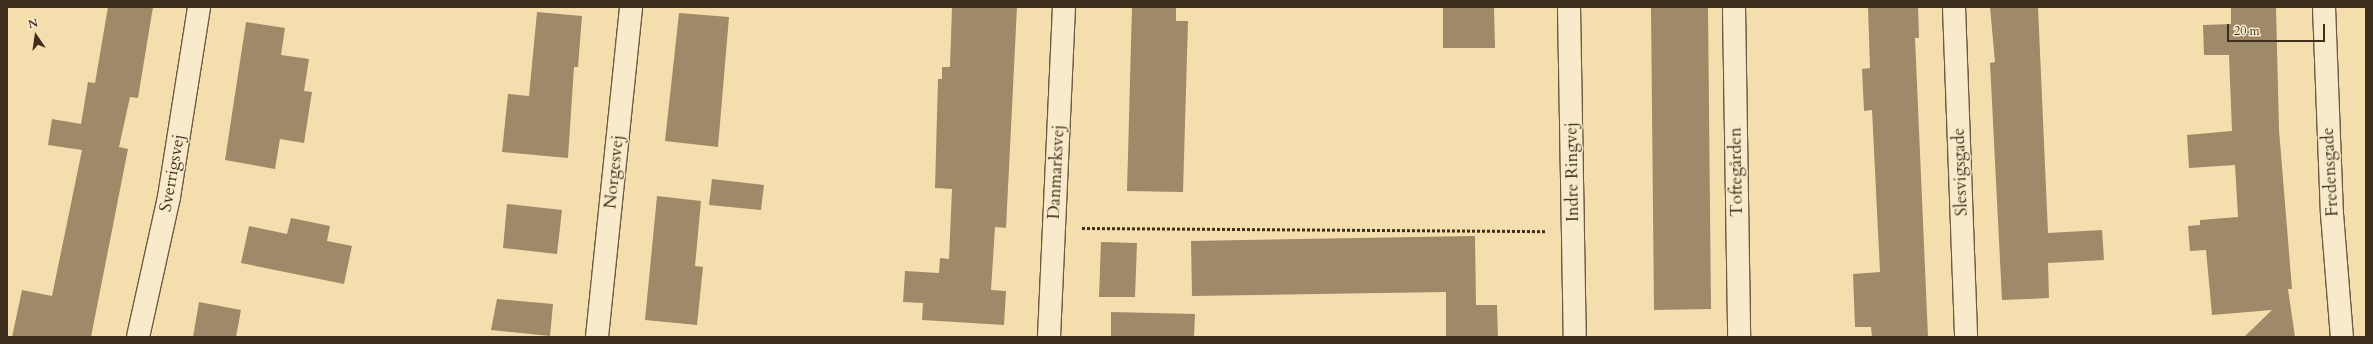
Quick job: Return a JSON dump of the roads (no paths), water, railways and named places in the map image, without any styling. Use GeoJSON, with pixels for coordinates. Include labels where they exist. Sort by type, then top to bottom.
{"type":"FeatureCollection","features":[{"type":"Feature","properties":{"kind":"street","name":"Sverrigsvej"},"geometry":{"type":"LineString","coordinates":[[138,337],[169,197],[199,7]]}},
{"type":"Feature","properties":{"kind":"street","name":"Norgesvej"},"geometry":{"type":"LineString","coordinates":[[597,337],[631,7]]}},
{"type":"Feature","properties":{"kind":"street","name":"Danmarksvej"},"geometry":{"type":"LineString","coordinates":[[1049,337],[1064,7]]}},
{"type":"Feature","properties":{"kind":"street","name":"Indre Ringvej"},"geometry":{"type":"LineString","coordinates":[[1569,7],[1575,337]]}},
{"type":"Feature","properties":{"kind":"street","name":"Toftegården"},"geometry":{"type":"LineString","coordinates":[[1734,7],[1739,337]]}},
{"type":"Feature","properties":{"kind":"street","name":"Slesvigsgade"},"geometry":{"type":"LineString","coordinates":[[1954,7],[1966,337]]}},
{"type":"Feature","properties":{"kind":"street","name":"Fredensgade"},"geometry":{"type":"LineString","coordinates":[[2324,7],[2332,214],[2342,337]]}}]}
